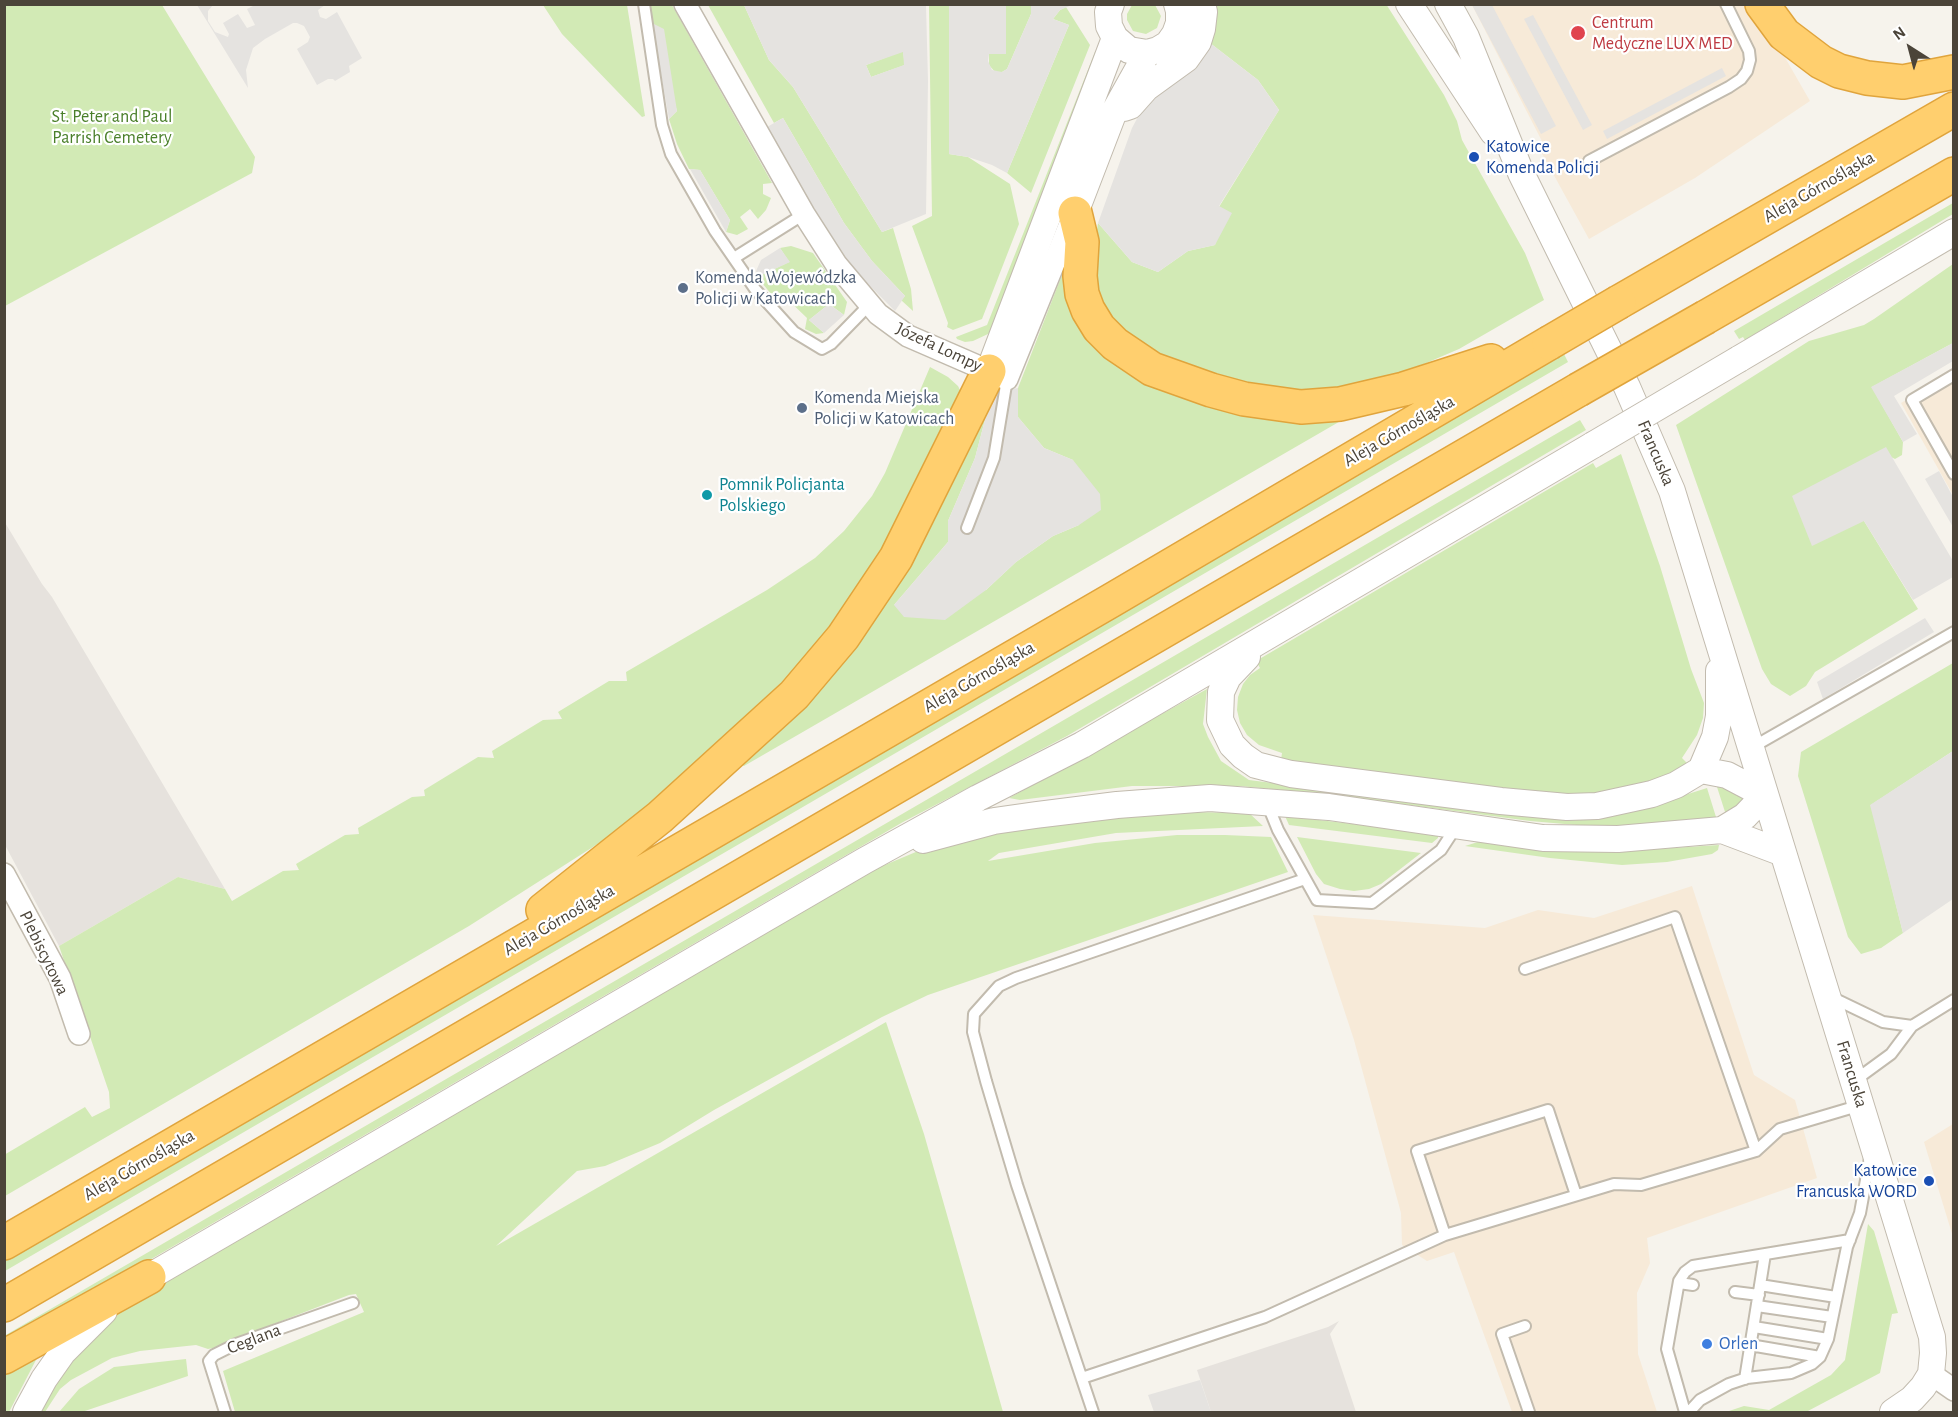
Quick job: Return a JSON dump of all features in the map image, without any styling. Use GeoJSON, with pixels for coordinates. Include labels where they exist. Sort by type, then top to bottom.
{"type":"FeatureCollection","features":[{"type":"Feature","properties":{"kind":"highway"},"geometry":{"type":"LineString","coordinates":[[1762,4],[1784,34],[1821,62],[1839,71],[1867,78],[1903,82],[1953,72]]}},
{"type":"Feature","properties":{"kind":"highway","name":"Aleja Górnośląska"},"geometry":{"type":"LineString","coordinates":[[4,1243],[1953,109]]}},
{"type":"Feature","properties":{"kind":"highway"},"geometry":{"type":"LineString","coordinates":[[4,1305],[1953,174]]}},
{"type":"Feature","properties":{"kind":"highway"},"geometry":{"type":"LineString","coordinates":[[1075,213],[1082,242],[1080,276],[1082,294],[1099,328],[1115,344],[1152,369],[1211,390],[1244,399],[1292,406],[1340,404],[1404,389],[1549,343]]}},
{"type":"Feature","properties":{"kind":"highway"},"geometry":{"type":"LineString","coordinates":[[449,983],[660,817],[794,695],[843,637],[896,558],[998,375]]}},
{"type":"Feature","properties":{"kind":"highway"},"geometry":{"type":"LineString","coordinates":[[4,1357],[149,1277]]}},
{"type":"Feature","properties":{"kind":"street","name":"Józefa Lompy"},"geometry":{"type":"LineString","coordinates":[[686,4],[804,214],[836,264],[869,305],[893,327],[908,336],[946,355],[998,375]]}},
{"type":"Feature","properties":{"kind":"street"},"geometry":{"type":"LineString","coordinates":[[1111,4],[1108,12],[1109,26],[1114,38],[1129,50],[1147,53],[1168,44],[1175,34],[1179,23],[1177,4]]}},
{"type":"Feature","properties":{"kind":"street"},"geometry":{"type":"LineString","coordinates":[[1113,114],[1130,106],[1146,88],[1186,59],[1198,42],[1204,12],[1202,4]]}},
{"type":"Feature","properties":{"kind":"street","name":"Francuska"},"geometry":{"type":"LineString","coordinates":[[1409,4],[1521,173]]}},
{"type":"Feature","properties":{"kind":"street","name":"Francuska"},"geometry":{"type":"LineString","coordinates":[[1448,4],[1466,38],[1521,173],[1627,387],[1672,491],[1932,1337],[1933,1353],[1930,1374]]}},
{"type":"Feature","properties":{"kind":"street"},"geometry":{"type":"LineString","coordinates":[[998,375],[1114,38]]}},
{"type":"Feature","properties":{"kind":"street"},"geometry":{"type":"LineString","coordinates":[[998,375],[1075,213],[1113,114],[1147,53]]}},
{"type":"Feature","properties":{"kind":"street"},"geometry":{"type":"LineString","coordinates":[[26,1413],[44,1379],[63,1352],[92,1321],[149,1277],[864,861],[978,798],[1082,745],[1953,232]]}},
{"type":"Feature","properties":{"kind":"street"},"geometry":{"type":"LineString","coordinates":[[1267,637],[1228,677],[1221,692],[1220,720],[1232,746],[1243,756],[1256,765],[1291,774],[1501,801],[1567,807],[1597,806],[1652,794],[1676,785],[1751,748]]}},
{"type":"Feature","properties":{"kind":"street"},"geometry":{"type":"LineString","coordinates":[[1701,771],[1715,737],[1719,716],[1718,644]]}},
{"type":"Feature","properties":{"kind":"street"},"geometry":{"type":"LineString","coordinates":[[1701,771],[1726,775],[1765,795],[1745,816],[1722,830]]}},
{"type":"Feature","properties":{"kind":"street"},"geometry":{"type":"LineString","coordinates":[[864,861],[959,829],[1036,815],[1117,805],[1210,798],[1329,807],[1543,838],[1618,839],[1722,830],[1784,853]]}},
{"type":"Feature","properties":{"kind":"street","name":"Plebiscytowa"},"geometry":{"type":"LineString","coordinates":[[4,874],[60,978],[79,1034]]}},
{"type":"Feature","properties":{"kind":"street"},"geometry":{"type":"LineString","coordinates":[[1893,1413],[1912,1400],[1930,1374],[1953,1390]]}},
{"type":"Feature","properties":{"kind":"lane"},"geometry":{"type":"LineString","coordinates":[[644,4],[662,125],[671,154],[715,231],[755,289],[794,332],[822,349],[831,344],[869,305]]}},
{"type":"Feature","properties":{"kind":"lane"},"geometry":{"type":"LineString","coordinates":[[1589,160],[1741,79],[1747,71],[1750,60],[1749,51],[1726,4]]}},
{"type":"Feature","properties":{"kind":"lane"},"geometry":{"type":"LineString","coordinates":[[734,258],[804,214]]}},
{"type":"Feature","properties":{"kind":"lane"},"geometry":{"type":"LineString","coordinates":[[967,528],[994,458],[998,375]]}},
{"type":"Feature","properties":{"kind":"lane"},"geometry":{"type":"LineString","coordinates":[[1953,375],[1912,400],[1953,474]]}},
{"type":"Feature","properties":{"kind":"lane"},"geometry":{"type":"LineString","coordinates":[[1751,748],[1953,632]]}},
{"type":"Feature","properties":{"kind":"lane"},"geometry":{"type":"LineString","coordinates":[[1267,802],[1278,830],[1317,900],[1372,903],[1441,850],[1458,824]]}},
{"type":"Feature","properties":{"kind":"lane"},"geometry":{"type":"LineString","coordinates":[[1093,1413],[1017,1185],[973,1032],[974,1014],[999,987],[1016,978],[1305,879]]}},
{"type":"Feature","properties":{"kind":"lane"},"geometry":{"type":"LineString","coordinates":[[1525,969],[1675,917],[1756,1151]]}},
{"type":"Feature","properties":{"kind":"lane"},"geometry":{"type":"LineString","coordinates":[[1827,996],[1883,1022],[1912,1026]]}},
{"type":"Feature","properties":{"kind":"lane"},"geometry":{"type":"LineString","coordinates":[[1082,1378],[1265,1317],[1445,1235],[1614,1184],[1641,1185],[1756,1151],[1780,1129],[1858,1093],[1912,1026],[1953,1000]]}},
{"type":"Feature","properties":{"kind":"lane"},"geometry":{"type":"LineString","coordinates":[[1445,1235],[1417,1151],[1537,1113],[1548,1110],[1576,1195]]}},
{"type":"Feature","properties":{"kind":"lane"},"geometry":{"type":"LineString","coordinates":[[1849,1244],[1765,1254],[1693,1266],[1685,1272],[1679,1283],[1667,1349],[1687,1413],[1700,1400],[1729,1384],[1745,1379],[1791,1374],[1812,1364],[1820,1357],[1828,1339],[1849,1244],[1860,1213],[1873,1143]]}},
{"type":"Feature","properties":{"kind":"lane"},"geometry":{"type":"LineString","coordinates":[[1745,1379],[1765,1254]]}},
{"type":"Feature","properties":{"kind":"lane"},"geometry":{"type":"LineString","coordinates":[[1679,1283],[1693,1285]]}},
{"type":"Feature","properties":{"kind":"lane"},"geometry":{"type":"LineString","coordinates":[[1735,1292],[1758,1296],[1832,1317]]}},
{"type":"Feature","properties":{"kind":"lane"},"geometry":{"type":"LineString","coordinates":[[1758,1296],[1836,1297]]}},
{"type":"Feature","properties":{"kind":"lane","name":"Ceglana"},"geometry":{"type":"LineString","coordinates":[[225,1413],[209,1361],[214,1355],[236,1344],[352,1303]]}},
{"type":"Feature","properties":{"kind":"lane"},"geometry":{"type":"LineString","coordinates":[[1525,1326],[1502,1334],[1529,1413]]}},
{"type":"Feature","properties":{"kind":"lane"},"geometry":{"type":"LineString","coordinates":[[1754,1327],[1828,1339]]}},
{"type":"Feature","properties":{"kind":"lane"},"geometry":{"type":"LineString","coordinates":[[1750,1346],[1820,1357]]}},
{"type":"Feature","properties":{"kind":"shaded area"},"geometry":{"type":"Polygon","coordinates":[[[197,5],[213,5],[208,11],[208,21],[215,32],[228,37],[229,34],[223,23],[238,14],[247,28],[255,25],[247,9],[255,5],[325,5],[318,10],[320,17],[326,19],[337,12],[362,58],[349,66],[350,72],[335,81],[328,79],[317,85],[297,49],[308,42],[310,37],[304,26],[293,23],[253,48],[246,70],[248,88],[197,5]]]}},
{"type":"Feature","properties":{"kind":"shaded area"},"geometry":{"type":"Polygon","coordinates":[[[744,5],[926,5],[928,81],[926,214],[882,232],[793,87],[769,60],[744,5]],[[903,52],[866,65],[871,77],[904,65],[903,52]]]}},
{"type":"Feature","properties":{"kind":"shaded area"},"geometry":{"type":"Polygon","coordinates":[[[949,5],[1006,5],[1006,54],[989,54],[988,61],[992,70],[1002,72],[1007,69],[1031,14],[1031,5],[1072,5],[1060,10],[1053,19],[1069,25],[1007,173],[968,157],[949,154],[949,5]]]}},
{"type":"Feature","properties":{"kind":"shaded area"},"geometry":{"type":"Polygon","coordinates":[[[1472,5],[1745,5],[1783,54],[1810,101],[1695,178],[1589,239],[1540,150],[1545,147],[1472,5]]]}},
{"type":"Feature","properties":{"kind":"shaded area"},"geometry":{"type":"Polygon","coordinates":[[[1472,5],[1492,5],[1556,126],[1541,134],[1472,5]]]}},
{"type":"Feature","properties":{"kind":"shaded area"},"geometry":{"type":"Polygon","coordinates":[[[1533,15],[1592,125],[1583,130],[1524,19],[1533,15]]]}},
{"type":"Feature","properties":{"kind":"shaded area"},"geometry":{"type":"Polygon","coordinates":[[[652,23],[664,29],[677,111],[669,119],[652,23]]]}},
{"type":"Feature","properties":{"kind":"shaded area"},"geometry":{"type":"Polygon","coordinates":[[[1210,43],[1258,80],[1279,110],[1219,206],[1232,213],[1215,245],[1188,251],[1158,272],[1132,262],[1098,223],[1132,128],[1147,100],[1210,43]]]}},
{"type":"Feature","properties":{"kind":"shaded area"},"geometry":{"type":"Polygon","coordinates":[[[1722,68],[1726,76],[1607,139],[1603,131],[1722,68]]]}},
{"type":"Feature","properties":{"kind":"shaded area"},"geometry":{"type":"Polygon","coordinates":[[[783,118],[844,223],[872,261],[905,296],[895,311],[849,265],[828,234],[767,127],[783,118]]]}},
{"type":"Feature","properties":{"kind":"shaded area"},"geometry":{"type":"Polygon","coordinates":[[[690,169],[700,170],[730,220],[726,232],[690,169]]]}},
{"type":"Feature","properties":{"kind":"shaded area"},"geometry":{"type":"Polygon","coordinates":[[[780,248],[790,262],[757,277],[756,271],[761,260],[780,248]]]}},
{"type":"Feature","properties":{"kind":"shaded area"},"geometry":{"type":"Polygon","coordinates":[[[829,304],[844,315],[824,333],[809,320],[829,304]]]}},
{"type":"Feature","properties":{"kind":"shaded area"},"geometry":{"type":"Polygon","coordinates":[[[1953,343],[1953,361],[1894,396],[1917,434],[1903,442],[1871,387],[1953,343]]]}},
{"type":"Feature","properties":{"kind":"shaded area"},"geometry":{"type":"Polygon","coordinates":[[[1953,372],[1953,495],[1901,403],[1953,372]]]}},
{"type":"Feature","properties":{"kind":"shaded area"},"geometry":{"type":"Polygon","coordinates":[[[1018,388],[1018,417],[1044,448],[1073,460],[1100,494],[1101,510],[1079,525],[1053,536],[1016,562],[986,590],[945,620],[904,617],[894,605],[948,542],[948,521],[975,458],[992,393],[1018,388]]]}},
{"type":"Feature","properties":{"kind":"shaded area"},"geometry":{"type":"Polygon","coordinates":[[[1886,447],[1953,561],[1953,577],[1913,600],[1864,521],[1812,546],[1792,496],[1886,447]]]}},
{"type":"Feature","properties":{"kind":"shaded area"},"geometry":{"type":"Polygon","coordinates":[[[1939,471],[1953,497],[1953,527],[1925,479],[1939,471]]]}},
{"type":"Feature","properties":{"kind":"shaded area"},"geometry":{"type":"Polygon","coordinates":[[[4,521],[52,597],[225,889],[178,877],[59,946],[5,845],[4,521]]]}},
{"type":"Feature","properties":{"kind":"shaded area"},"geometry":{"type":"Polygon","coordinates":[[[1925,618],[1934,632],[1823,699],[1817,682],[1925,618]]]}},
{"type":"Feature","properties":{"kind":"shaded area"},"geometry":{"type":"Polygon","coordinates":[[[1953,751],[1953,899],[1903,933],[1870,805],[1953,751]]]}},
{"type":"Feature","properties":{"kind":"shaded area"},"geometry":{"type":"Polygon","coordinates":[[[1692,886],[1754,1075],[1795,1100],[1817,1178],[1647,1238],[1650,1263],[1637,1293],[1638,1354],[1657,1412],[1512,1412],[1454,1252],[1427,1261],[1402,1245],[1401,1213],[1354,1040],[1313,915],[1485,928],[1538,910],[1594,918],[1692,886]]]}},
{"type":"Feature","properties":{"kind":"shaded area"},"geometry":{"type":"Polygon","coordinates":[[[1953,1124],[1953,1237],[1924,1142],[1953,1124]]]}},
{"type":"Feature","properties":{"kind":"shaded area"},"geometry":{"type":"Polygon","coordinates":[[[1339,1321],[1330,1334],[1356,1412],[1211,1412],[1197,1370],[1328,1327],[1339,1321]]]}},
{"type":"Feature","properties":{"kind":"shaded area"},"geometry":{"type":"Polygon","coordinates":[[[1200,1380],[1211,1412],[1154,1412],[1148,1395],[1200,1380]]]}},
{"type":"Feature","properties":{"kind":"green space","name":"St. Peter and Paul Parrish Cemetery"},"geometry":{"type":"Polygon","coordinates":[[[5,4],[162,5],[255,157],[252,173],[5,306],[5,4]]]}},
{"type":"Feature","properties":{"kind":"green space"},"geometry":{"type":"Polygon","coordinates":[[[1386,4],[1444,95],[1457,121],[1462,140],[1525,253],[1544,300],[1459,349],[1396,376],[1372,384],[1296,393],[1244,386],[1147,350],[1126,336],[1101,308],[1092,262],[1098,223],[1132,262],[1158,272],[1188,251],[1215,245],[1219,207],[1279,110],[1258,80],[1210,43],[1212,5],[1386,4]]]}},
{"type":"Feature","properties":{"kind":"green space"},"geometry":{"type":"Polygon","coordinates":[[[543,5],[627,5],[645,116],[642,117],[562,34],[543,5]]]}},
{"type":"Feature","properties":{"kind":"green space"},"geometry":{"type":"Polygon","coordinates":[[[650,5],[672,5],[772,183],[763,184],[763,194],[771,198],[766,210],[758,219],[750,209],[740,217],[748,229],[737,235],[726,232],[730,220],[700,170],[689,169],[677,144],[669,119],[677,111],[652,23],[650,5]]]}},
{"type":"Feature","properties":{"kind":"green space"},"geometry":{"type":"Polygon","coordinates":[[[708,5],[744,5],[769,60],[793,87],[882,232],[893,228],[911,289],[913,311],[901,300],[905,296],[872,261],[844,223],[783,118],[774,123],[708,5]]]}},
{"type":"Feature","properties":{"kind":"green space"},"geometry":{"type":"Polygon","coordinates":[[[929,5],[949,5],[949,154],[968,157],[1010,184],[1019,224],[982,319],[953,330],[947,327],[948,323],[912,226],[932,216],[929,5]]]}},
{"type":"Feature","properties":{"kind":"green space"},"geometry":{"type":"Polygon","coordinates":[[[1006,5],[1031,5],[1031,14],[1007,69],[995,72],[989,65],[989,54],[1006,54],[1006,5]]]}},
{"type":"Feature","properties":{"kind":"green space"},"geometry":{"type":"Polygon","coordinates":[[[1132,5],[1155,5],[1161,16],[1157,28],[1146,34],[1133,31],[1127,20],[1127,14],[1132,5]]]}},
{"type":"Feature","properties":{"kind":"green space"},"geometry":{"type":"Polygon","coordinates":[[[1066,7],[1090,45],[1031,193],[1007,173],[1069,25],[1053,19],[1060,10],[1066,7]]]}},
{"type":"Feature","properties":{"kind":"green space"},"geometry":{"type":"Polygon","coordinates":[[[903,51],[905,65],[871,77],[866,65],[903,51]]]}},
{"type":"Feature","properties":{"kind":"green space"},"geometry":{"type":"Polygon","coordinates":[[[1095,52],[1099,58],[993,328],[988,334],[973,341],[965,342],[957,339],[956,337],[987,325],[1095,52]]]}},
{"type":"Feature","properties":{"kind":"green space"},"geometry":{"type":"Polygon","coordinates":[[[1953,203],[1953,214],[1745,340],[1743,337],[1739,339],[1734,331],[1953,203]]]}},
{"type":"Feature","properties":{"kind":"green space"},"geometry":{"type":"Polygon","coordinates":[[[791,246],[813,253],[847,302],[844,315],[829,304],[809,320],[824,333],[816,334],[805,329],[807,318],[784,296],[772,295],[757,277],[789,262],[780,248],[791,246]]]}},
{"type":"Feature","properties":{"kind":"green space"},"geometry":{"type":"Polygon","coordinates":[[[1067,262],[1099,345],[1344,419],[744,766],[742,765],[924,537],[958,471],[992,393],[975,458],[948,521],[948,542],[894,605],[986,590],[1016,562],[1053,536],[1079,525],[1073,460],[1044,448],[1018,417],[1018,388],[1067,262]]]}},
{"type":"Feature","properties":{"kind":"green space"},"geometry":{"type":"Polygon","coordinates":[[[1953,264],[1953,343],[1872,387],[1903,442],[1902,455],[1895,459],[1885,448],[1864,521],[1918,609],[1815,672],[1806,686],[1790,696],[1771,684],[1762,669],[1676,425],[1809,341],[1864,325],[1953,264]]]}},
{"type":"Feature","properties":{"kind":"green space"},"geometry":{"type":"Polygon","coordinates":[[[1564,354],[1568,362],[5,1271],[4,1261],[1564,354]]]}},
{"type":"Feature","properties":{"kind":"green space"},"geometry":{"type":"Polygon","coordinates":[[[930,367],[948,377],[961,392],[923,486],[818,647],[680,786],[607,838],[469,926],[5,1196],[4,1155],[85,1107],[92,1117],[110,1108],[109,1092],[59,946],[178,877],[225,889],[232,901],[283,871],[299,870],[296,864],[345,835],[359,834],[358,828],[412,797],[425,796],[424,790],[478,757],[494,758],[492,751],[543,720],[562,719],[558,712],[609,681],[627,681],[626,672],[767,590],[815,558],[844,531],[872,496],[885,473],[930,367]]]}},
{"type":"Feature","properties":{"kind":"green space"},"geometry":{"type":"Polygon","coordinates":[[[1580,420],[1586,430],[1067,736],[903,822],[5,1344],[4,1336],[1580,420]]]}},
{"type":"Feature","properties":{"kind":"green space"},"geometry":{"type":"Polygon","coordinates":[[[1621,454],[1704,703],[1703,718],[1697,735],[1682,758],[1687,763],[1678,770],[1653,782],[1602,793],[1538,794],[1281,760],[1282,753],[1259,745],[1247,735],[1240,723],[1237,710],[1238,697],[1243,684],[1260,668],[1256,661],[1593,463],[1596,468],[1621,454]]]}},
{"type":"Feature","properties":{"kind":"green space"},"geometry":{"type":"Polygon","coordinates":[[[1953,663],[1953,751],[1871,805],[1903,933],[1881,948],[1861,954],[1848,937],[1798,776],[1801,752],[1953,663]]]}},
{"type":"Feature","properties":{"kind":"green space"},"geometry":{"type":"Polygon","coordinates":[[[1207,689],[1203,724],[1208,737],[1221,761],[1249,780],[1484,810],[1666,801],[1707,788],[1716,817],[1640,826],[1588,826],[1240,786],[1132,786],[1020,800],[1009,798],[1207,689]]]}},
{"type":"Feature","properties":{"kind":"green space"},"geometry":{"type":"Polygon","coordinates":[[[1717,787],[1729,787],[1747,800],[1726,815],[1717,787]]]}},
{"type":"Feature","properties":{"kind":"green space"},"geometry":{"type":"Polygon","coordinates":[[[1191,812],[1249,813],[1263,826],[1116,833],[999,853],[988,861],[1095,843],[1177,835],[1225,835],[1271,837],[1288,872],[928,995],[882,1017],[714,1110],[660,1143],[605,1166],[577,1171],[496,1246],[886,1022],[924,1134],[1003,1412],[235,1412],[223,1371],[364,1312],[356,1294],[218,1347],[208,1349],[196,1345],[140,1351],[112,1358],[71,1380],[60,1389],[45,1412],[39,1412],[56,1375],[109,1318],[132,1302],[880,867],[923,849],[1020,826],[1191,812]]]}},
{"type":"Feature","properties":{"kind":"green space"},"geometry":{"type":"Polygon","coordinates":[[[1285,816],[1438,834],[1438,838],[1432,843],[1289,825],[1285,816]]]}},
{"type":"Feature","properties":{"kind":"green space"},"geometry":{"type":"Polygon","coordinates":[[[1297,837],[1421,853],[1381,884],[1369,889],[1354,891],[1324,884],[1316,874],[1297,837]]]}},
{"type":"Feature","properties":{"kind":"green space"},"geometry":{"type":"Polygon","coordinates":[[[1481,841],[1565,850],[1624,851],[1719,845],[1718,850],[1712,854],[1667,862],[1622,865],[1465,846],[1481,841]]]}},
{"type":"Feature","properties":{"kind":"green space"},"geometry":{"type":"Polygon","coordinates":[[[1868,1224],[1874,1231],[1898,1313],[1892,1314],[1880,1373],[1806,1412],[1726,1412],[1744,1406],[1769,1410],[1831,1375],[1845,1360],[1868,1224]]]}},
{"type":"Feature","properties":{"kind":"green space"},"geometry":{"type":"Polygon","coordinates":[[[35,1357],[37,1358],[9,1412],[5,1412],[4,1375],[35,1357]]]}},
{"type":"Feature","properties":{"kind":"green space"},"geometry":{"type":"Polygon","coordinates":[[[186,1359],[188,1376],[82,1412],[59,1412],[79,1389],[114,1367],[186,1359]]]}},
{"type":"Feature","properties":{"kind":"place","name":"Centrum Medyczne LUX MED"},"geometry":{"type":"Point","coordinates":[1578,33]}},
{"type":"Feature","properties":{"kind":"place","name":"Katowice Komenda Policji"},"geometry":{"type":"Point","coordinates":[1474,157]}},
{"type":"Feature","properties":{"kind":"place","name":"Komenda Wojewódzka Policji w Katowicach"},"geometry":{"type":"Point","coordinates":[683,288]}},
{"type":"Feature","properties":{"kind":"place","name":"Komenda Miejska Policji w Katowicach"},"geometry":{"type":"Point","coordinates":[802,408]}},
{"type":"Feature","properties":{"kind":"place","name":"Pomnik Policjanta Polskiego"},"geometry":{"type":"Point","coordinates":[707,495]}},
{"type":"Feature","properties":{"kind":"place","name":"Katowice Francuska WORD"},"geometry":{"type":"Point","coordinates":[1929,1181]}},
{"type":"Feature","properties":{"kind":"place","name":"Orlen"},"geometry":{"type":"Point","coordinates":[1707,1344]}}]}
